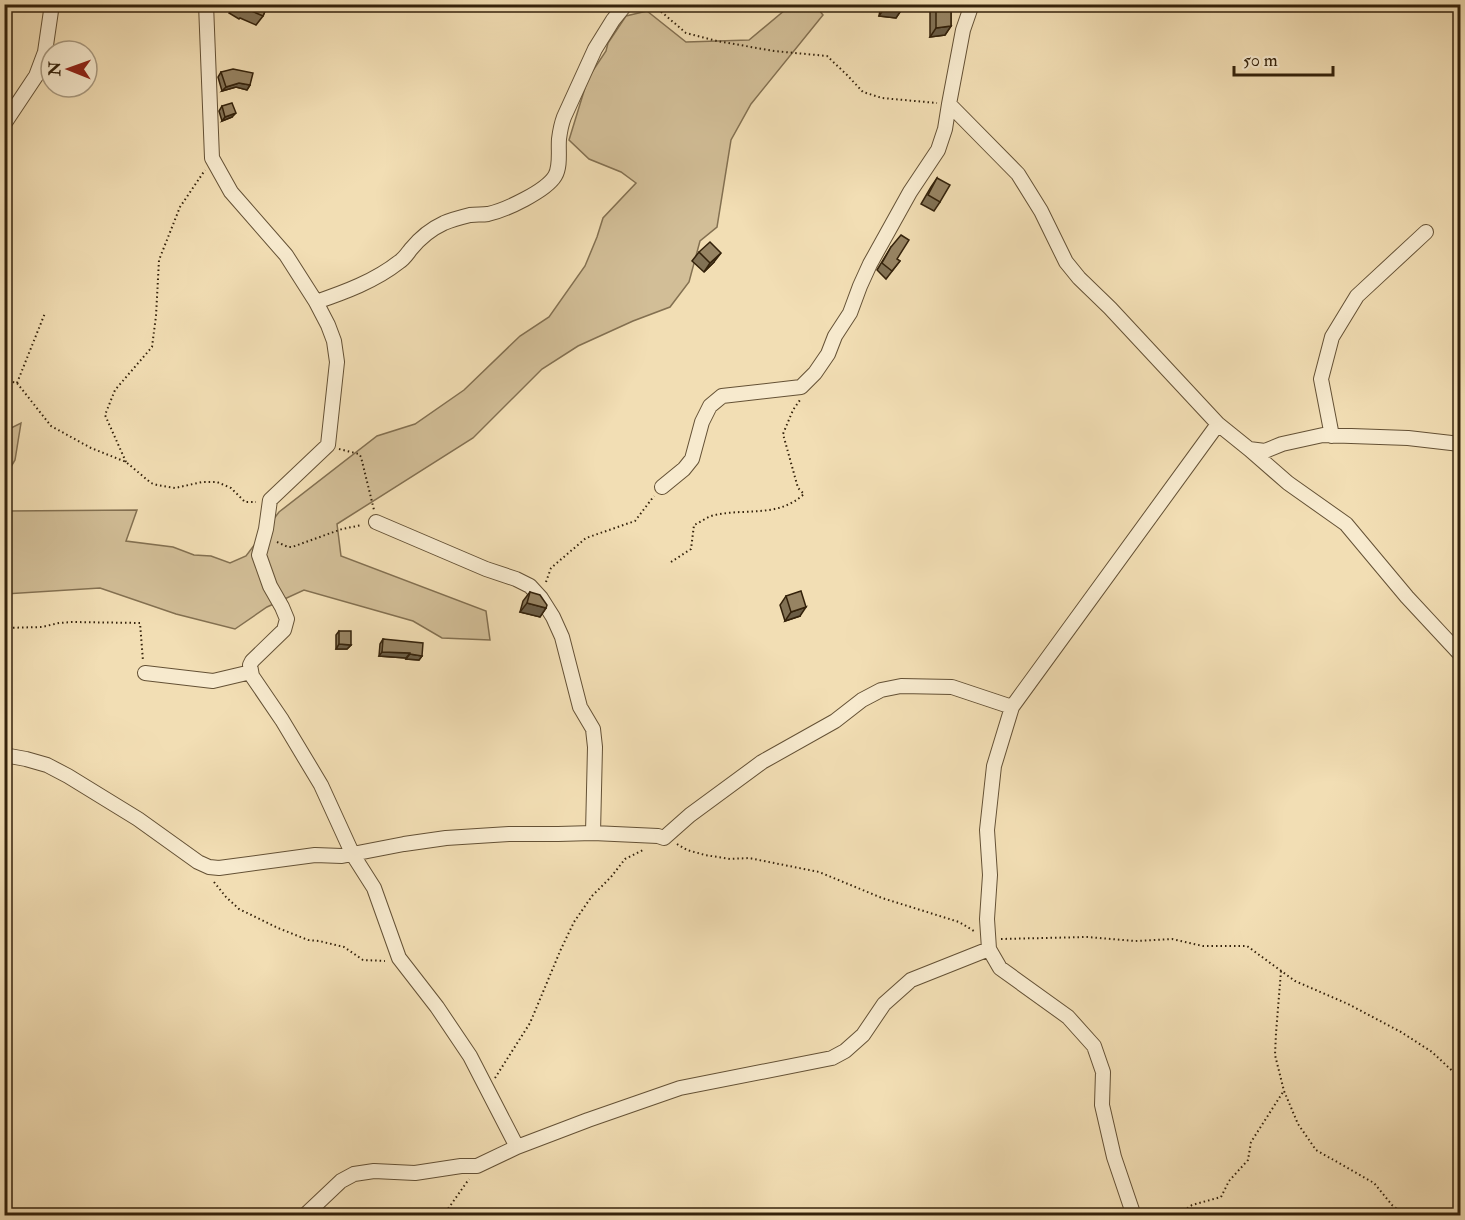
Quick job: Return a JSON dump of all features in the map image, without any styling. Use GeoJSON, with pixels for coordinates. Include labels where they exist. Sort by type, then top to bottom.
{"type":"FeatureCollection","features":[{"type":"Feature","properties":{"kind":"street"},"geometry":{"type":"LineString","coordinates":[[4,124],[36,76],[45,52],[52,4]]}},
{"type":"Feature","properties":{"kind":"street"},"geometry":{"type":"LineString","coordinates":[[206,4],[213,158],[231,192],[286,255],[316,302],[334,342],[337,362],[328,445],[270,500],[266,529],[260,549],[260,561],[287,619],[284,630],[252,661],[251,672],[321,785],[353,855],[374,888],[399,958],[437,1007],[470,1056],[517,1148]]}},
{"type":"Feature","properties":{"kind":"street"},"geometry":{"type":"LineString","coordinates":[[316,302],[343,293],[397,264],[423,237],[444,223],[470,215],[502,210],[531,195],[552,179],[558,166],[560,127],[564,117],[595,49],[626,4]]}},
{"type":"Feature","properties":{"kind":"street"},"geometry":{"type":"LineString","coordinates":[[662,487],[684,469],[692,459],[702,422],[710,406],[722,396],[801,387],[815,373],[828,354],[835,336],[850,313],[870,264],[910,192],[938,150],[945,129],[963,30],[972,4]]}},
{"type":"Feature","properties":{"kind":"street"},"geometry":{"type":"LineString","coordinates":[[949,104],[1018,174],[1041,212],[1066,262],[1079,278],[1218,424],[1288,483],[1346,524],[1407,597],[1461,654]]}},
{"type":"Feature","properties":{"kind":"street"},"geometry":{"type":"LineString","coordinates":[[1332,436],[1321,379],[1332,337],[1358,296],[1426,232]]}},
{"type":"Feature","properties":{"kind":"street"},"geometry":{"type":"LineString","coordinates":[[1134,1215],[1114,1157],[1102,1105],[1103,1072],[1094,1046],[1068,1017],[1000,968],[989,944],[987,919],[990,875],[987,830],[994,766],[1012,707],[1218,424]]}},
{"type":"Feature","properties":{"kind":"street"},"geometry":{"type":"LineString","coordinates":[[1249,449],[1265,451],[1282,444],[1323,435],[1408,438],[1461,444]]}},
{"type":"Feature","properties":{"kind":"street"},"geometry":{"type":"LineString","coordinates":[[376,522],[486,569],[516,579],[530,586],[538,594],[553,617],[562,637],[580,707],[593,729],[595,747],[593,833]]}},
{"type":"Feature","properties":{"kind":"street"},"geometry":{"type":"LineString","coordinates":[[145,673],[213,681],[251,672]]}},
{"type":"Feature","properties":{"kind":"street"},"geometry":{"type":"LineString","coordinates":[[4,755],[47,765],[68,776],[138,819],[198,862],[219,868],[315,855],[353,855],[446,838],[509,834],[593,833],[664,838],[690,815],[762,762],[835,721],[862,700],[882,690],[901,686],[952,687],[1012,707]]}},
{"type":"Feature","properties":{"kind":"street"},"geometry":{"type":"LineString","coordinates":[[304,1215],[340,1181],[354,1174],[374,1171],[415,1173],[477,1166],[588,1120],[680,1088],[831,1058],[846,1051],[863,1035],[884,1004],[911,980],[989,944]]}},
{"type":"Feature","properties":{"kind":"path"},"geometry":{"type":"LineString","coordinates":[[650,4],[686,33],[774,51],[827,56],[863,92],[882,98],[949,104]]}},
{"type":"Feature","properties":{"kind":"path"},"geometry":{"type":"LineString","coordinates":[[126,462],[105,415],[115,390],[152,347],[159,260],[180,207],[213,158]]}},
{"type":"Feature","properties":{"kind":"path"},"geometry":{"type":"LineString","coordinates":[[17,383],[45,313]]}},
{"type":"Feature","properties":{"kind":"path"},"geometry":{"type":"LineString","coordinates":[[4,380],[17,383],[51,426],[91,448],[126,462],[151,483],[175,488],[202,482],[217,482],[231,488],[245,502],[270,500]]}},
{"type":"Feature","properties":{"kind":"path"},"geometry":{"type":"LineString","coordinates":[[670,562],[691,549],[694,525],[713,515],[773,510],[795,502],[804,494],[798,488],[783,434],[793,410],[805,394],[801,387]]}},
{"type":"Feature","properties":{"kind":"path"},"geometry":{"type":"LineString","coordinates":[[266,529],[279,544],[292,548],[342,529],[376,522],[361,457],[359,454],[328,445]]}},
{"type":"Feature","properties":{"kind":"path"},"geometry":{"type":"LineString","coordinates":[[538,594],[551,568],[586,538],[635,521],[662,487]]}},
{"type":"Feature","properties":{"kind":"path"},"geometry":{"type":"LineString","coordinates":[[4,628],[42,627],[72,622],[140,623],[145,673]]}},
{"type":"Feature","properties":{"kind":"path"},"geometry":{"type":"LineString","coordinates":[[664,838],[705,855],[730,859],[749,858],[819,872],[882,898],[959,922],[989,944],[1087,937],[1135,941],[1172,939],[1203,946],[1247,946],[1295,981],[1348,1004],[1401,1032],[1432,1052],[1461,1078]]}},
{"type":"Feature","properties":{"kind":"path"},"geometry":{"type":"LineString","coordinates":[[487,1090],[530,1023],[574,922],[592,896],[625,860],[645,849]]}},
{"type":"Feature","properties":{"kind":"path"},"geometry":{"type":"LineString","coordinates":[[209,867],[214,885],[239,909],[308,940],[344,947],[363,960],[403,963]]}},
{"type":"Feature","properties":{"kind":"path"},"geometry":{"type":"LineString","coordinates":[[1281,971],[1275,1055],[1284,1091],[1298,1124],[1316,1150],[1374,1183],[1392,1205],[1406,1215]]}},
{"type":"Feature","properties":{"kind":"path"},"geometry":{"type":"LineString","coordinates":[[1176,1215],[1192,1205],[1221,1197],[1229,1180],[1248,1160],[1251,1142],[1284,1091]]}},
{"type":"Feature","properties":{"kind":"path"},"geometry":{"type":"LineString","coordinates":[[443,1215],[477,1166]]}},
{"type":"Feature","properties":{"kind":"path"},"geometry":{"type":"LineString","coordinates":[[1454,1215],[1461,1209]]}},
{"type":"Feature","properties":{"kind":"shaded area"},"geometry":{"type":"Polygon","coordinates":[[[791,5],[815,5],[823,15],[751,104],[731,140],[717,227],[700,241],[689,282],[670,307],[578,346],[542,369],[473,438],[337,524],[341,556],[486,611],[490,640],[442,638],[413,621],[304,590],[267,607],[235,629],[176,614],[100,588],[5,594],[4,506],[7,511],[137,510],[126,541],[173,547],[194,555],[211,556],[230,563],[246,556],[279,512],[377,436],[415,424],[464,390],[520,336],[549,317],[585,266],[603,218],[636,183],[621,172],[589,159],[569,140],[588,78],[626,16],[647,11],[686,42],[749,40],[791,5]]]}},
{"type":"Feature","properties":{"kind":"shaded area"},"geometry":{"type":"Polygon","coordinates":[[[21,423],[15,460],[5,477],[5,431],[21,423]]]}},
{"type":"Feature","properties":{"kind":"building"},"geometry":{"type":"Polygon","coordinates":[[[237,4],[268,4],[263,16],[237,4]]]}},
{"type":"Feature","properties":{"kind":"building"},"geometry":{"type":"Polygon","coordinates":[[[885,4],[903,4],[902,9],[885,7],[885,4]]]}},
{"type":"Feature","properties":{"kind":"building"},"geometry":{"type":"Polygon","coordinates":[[[936,4],[951,4],[951,26],[936,28],[936,4]]]}},
{"type":"Feature","properties":{"kind":"building"},"geometry":{"type":"Polygon","coordinates":[[[233,69],[253,73],[250,85],[239,83],[226,87],[221,72],[233,69]]]}},
{"type":"Feature","properties":{"kind":"building"},"geometry":{"type":"Polygon","coordinates":[[[232,103],[236,113],[225,117],[222,106],[232,103]]]}},
{"type":"Feature","properties":{"kind":"building"},"geometry":{"type":"Polygon","coordinates":[[[937,178],[950,185],[940,202],[928,195],[937,178]]]}},
{"type":"Feature","properties":{"kind":"building"},"geometry":{"type":"Polygon","coordinates":[[[901,235],[909,240],[897,259],[900,261],[892,271],[882,263],[901,235]]]}},
{"type":"Feature","properties":{"kind":"building"},"geometry":{"type":"Polygon","coordinates":[[[710,242],[721,253],[710,263],[699,252],[710,242]]]}},
{"type":"Feature","properties":{"kind":"building"},"geometry":{"type":"Polygon","coordinates":[[[801,591],[806,607],[791,612],[786,596],[801,591]]]}},
{"type":"Feature","properties":{"kind":"building"},"geometry":{"type":"Polygon","coordinates":[[[530,592],[540,595],[547,605],[546,608],[527,603],[530,592]]]}},
{"type":"Feature","properties":{"kind":"building"},"geometry":{"type":"Polygon","coordinates":[[[339,631],[351,631],[351,645],[339,644],[339,631]]]}},
{"type":"Feature","properties":{"kind":"building"},"geometry":{"type":"Polygon","coordinates":[[[383,639],[423,643],[422,656],[382,652],[383,639]]]}}]}
